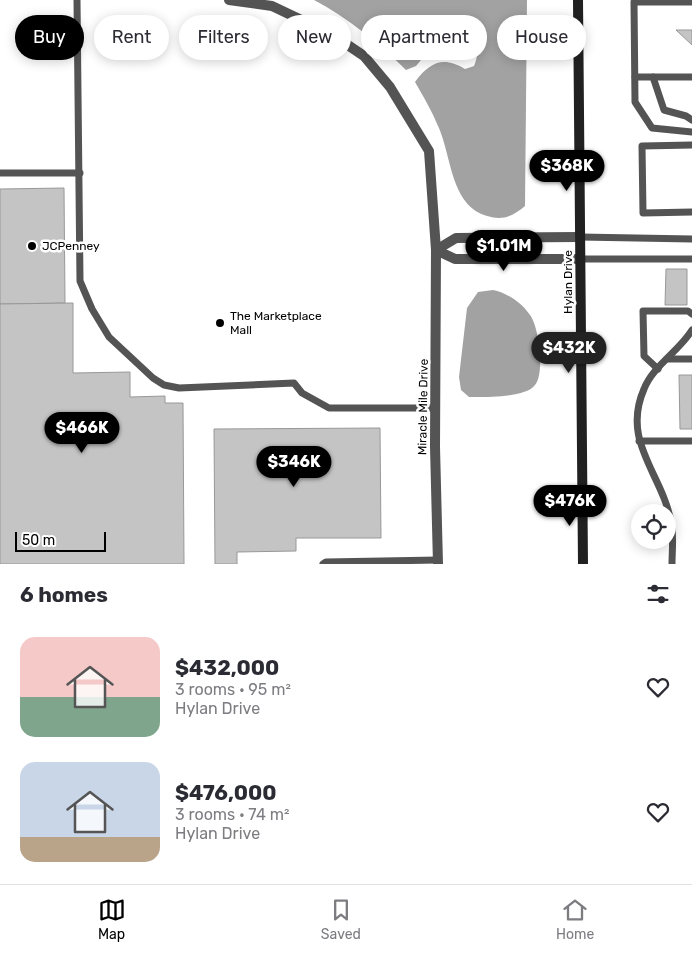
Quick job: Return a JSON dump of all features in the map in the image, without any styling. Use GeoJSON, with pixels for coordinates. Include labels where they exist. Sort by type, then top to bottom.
{"type":"FeatureCollection","features":[{"type":"Feature","properties":{"kind":"main road","name":"Hylan Drive"},"geometry":{"type":"LineString","coordinates":[[578,0],[583,564]]}},
{"type":"Feature","properties":{"kind":"street","name":"Miracle Mile Drive"},"geometry":{"type":"LineString","coordinates":[[229,0],[272,6],[333,35],[364,56],[390,87],[429,151],[436,250],[435,447],[438,562]]}},
{"type":"Feature","properties":{"kind":"street"},"geometry":{"type":"LineString","coordinates":[[436,250],[456,238],[580,237]]}},
{"type":"Feature","properties":{"kind":"street"},"geometry":{"type":"LineString","coordinates":[[436,250],[455,259],[580,259]]}},
{"type":"Feature","properties":{"kind":"lane"},"geometry":{"type":"LineString","coordinates":[[76,0],[80,173],[80,281],[92,309],[109,337],[152,378],[164,385],[179,388],[294,383],[302,393],[329,408],[436,408]]}},
{"type":"Feature","properties":{"kind":"lane"},"geometry":{"type":"LineString","coordinates":[[692,2],[634,2],[635,102],[652,128],[692,132]]}},
{"type":"Feature","properties":{"kind":"lane"},"geometry":{"type":"LineString","coordinates":[[634,77],[692,78]]}},
{"type":"Feature","properties":{"kind":"lane"},"geometry":{"type":"LineString","coordinates":[[653,77],[664,110],[686,116],[692,120]]}},
{"type":"Feature","properties":{"kind":"lane"},"geometry":{"type":"LineString","coordinates":[[692,145],[642,146],[643,212],[692,212]]}},
{"type":"Feature","properties":{"kind":"lane"},"geometry":{"type":"LineString","coordinates":[[0,173],[80,173]]}},
{"type":"Feature","properties":{"kind":"lane"},"geometry":{"type":"LineString","coordinates":[[580,237],[692,239]]}},
{"type":"Feature","properties":{"kind":"lane"},"geometry":{"type":"LineString","coordinates":[[580,259],[692,259]]}},
{"type":"Feature","properties":{"kind":"lane"},"geometry":{"type":"LineString","coordinates":[[658,369],[644,356],[644,311],[688,312],[692,314]]}},
{"type":"Feature","properties":{"kind":"lane"},"geometry":{"type":"LineString","coordinates":[[672,564],[672,522],[662,491],[642,453],[639,441],[637,410],[644,387],[692,330]]}},
{"type":"Feature","properties":{"kind":"lane"},"geometry":{"type":"LineString","coordinates":[[668,359],[692,359]]}},
{"type":"Feature","properties":{"kind":"lane"},"geometry":{"type":"LineString","coordinates":[[639,441],[692,441]]}},
{"type":"Feature","properties":{"kind":"lane"},"geometry":{"type":"LineString","coordinates":[[323,564],[326,562],[438,562]]}},
{"type":"Feature","properties":{"kind":"shaded area"},"geometry":{"type":"Polygon","coordinates":[[[314,0],[527,0],[527,15],[497,15],[497,60],[526,60],[525,206],[512,215],[498,218],[487,216],[475,210],[466,202],[454,178],[436,120],[415,82],[426,70],[437,63],[450,63],[465,69],[474,66],[476,60],[487,60],[487,15],[361,15],[361,31],[351,24],[351,15],[339,15],[314,0]]]}},
{"type":"Feature","properties":{"kind":"shaded area"},"geometry":{"type":"Polygon","coordinates":[[[396,60],[421,60],[416,66],[406,70],[396,60]]]}},
{"type":"Feature","properties":{"kind":"shaded area"},"geometry":{"type":"Polygon","coordinates":[[[493,290],[518,302],[530,315],[536,329],[540,350],[540,371],[535,385],[523,392],[504,396],[469,397],[461,390],[459,377],[467,308],[478,292],[493,290]]]}},
{"type":"Feature","properties":{"kind":"building"},"geometry":{"type":"Polygon","coordinates":[[[676,30],[692,30],[692,45],[676,30]]]}},
{"type":"Feature","properties":{"kind":"building","name":"JCPenney"},"geometry":{"type":"Polygon","coordinates":[[[64,188],[65,303],[0,304],[0,189],[64,188]]]}},
{"type":"Feature","properties":{"kind":"building"},"geometry":{"type":"Polygon","coordinates":[[[666,269],[687,269],[687,305],[665,305],[666,269]]]}},
{"type":"Feature","properties":{"kind":"building"},"geometry":{"type":"Polygon","coordinates":[[[73,303],[73,373],[130,372],[130,397],[165,396],[165,403],[183,403],[184,564],[0,564],[0,304],[73,303]]]}},
{"type":"Feature","properties":{"kind":"building"},"geometry":{"type":"Polygon","coordinates":[[[679,375],[692,375],[692,429],[680,429],[679,375]]]}},
{"type":"Feature","properties":{"kind":"building"},"geometry":{"type":"Polygon","coordinates":[[[380,428],[381,538],[296,538],[296,551],[237,552],[237,564],[215,564],[214,429],[380,428]]]}},
{"type":"Feature","properties":{"kind":"place","name":"JCPenney"},"geometry":{"type":"Point","coordinates":[32,246]}},
{"type":"Feature","properties":{"kind":"place","name":"The Marketplace Mall"},"geometry":{"type":"Point","coordinates":[220,323]}}]}
